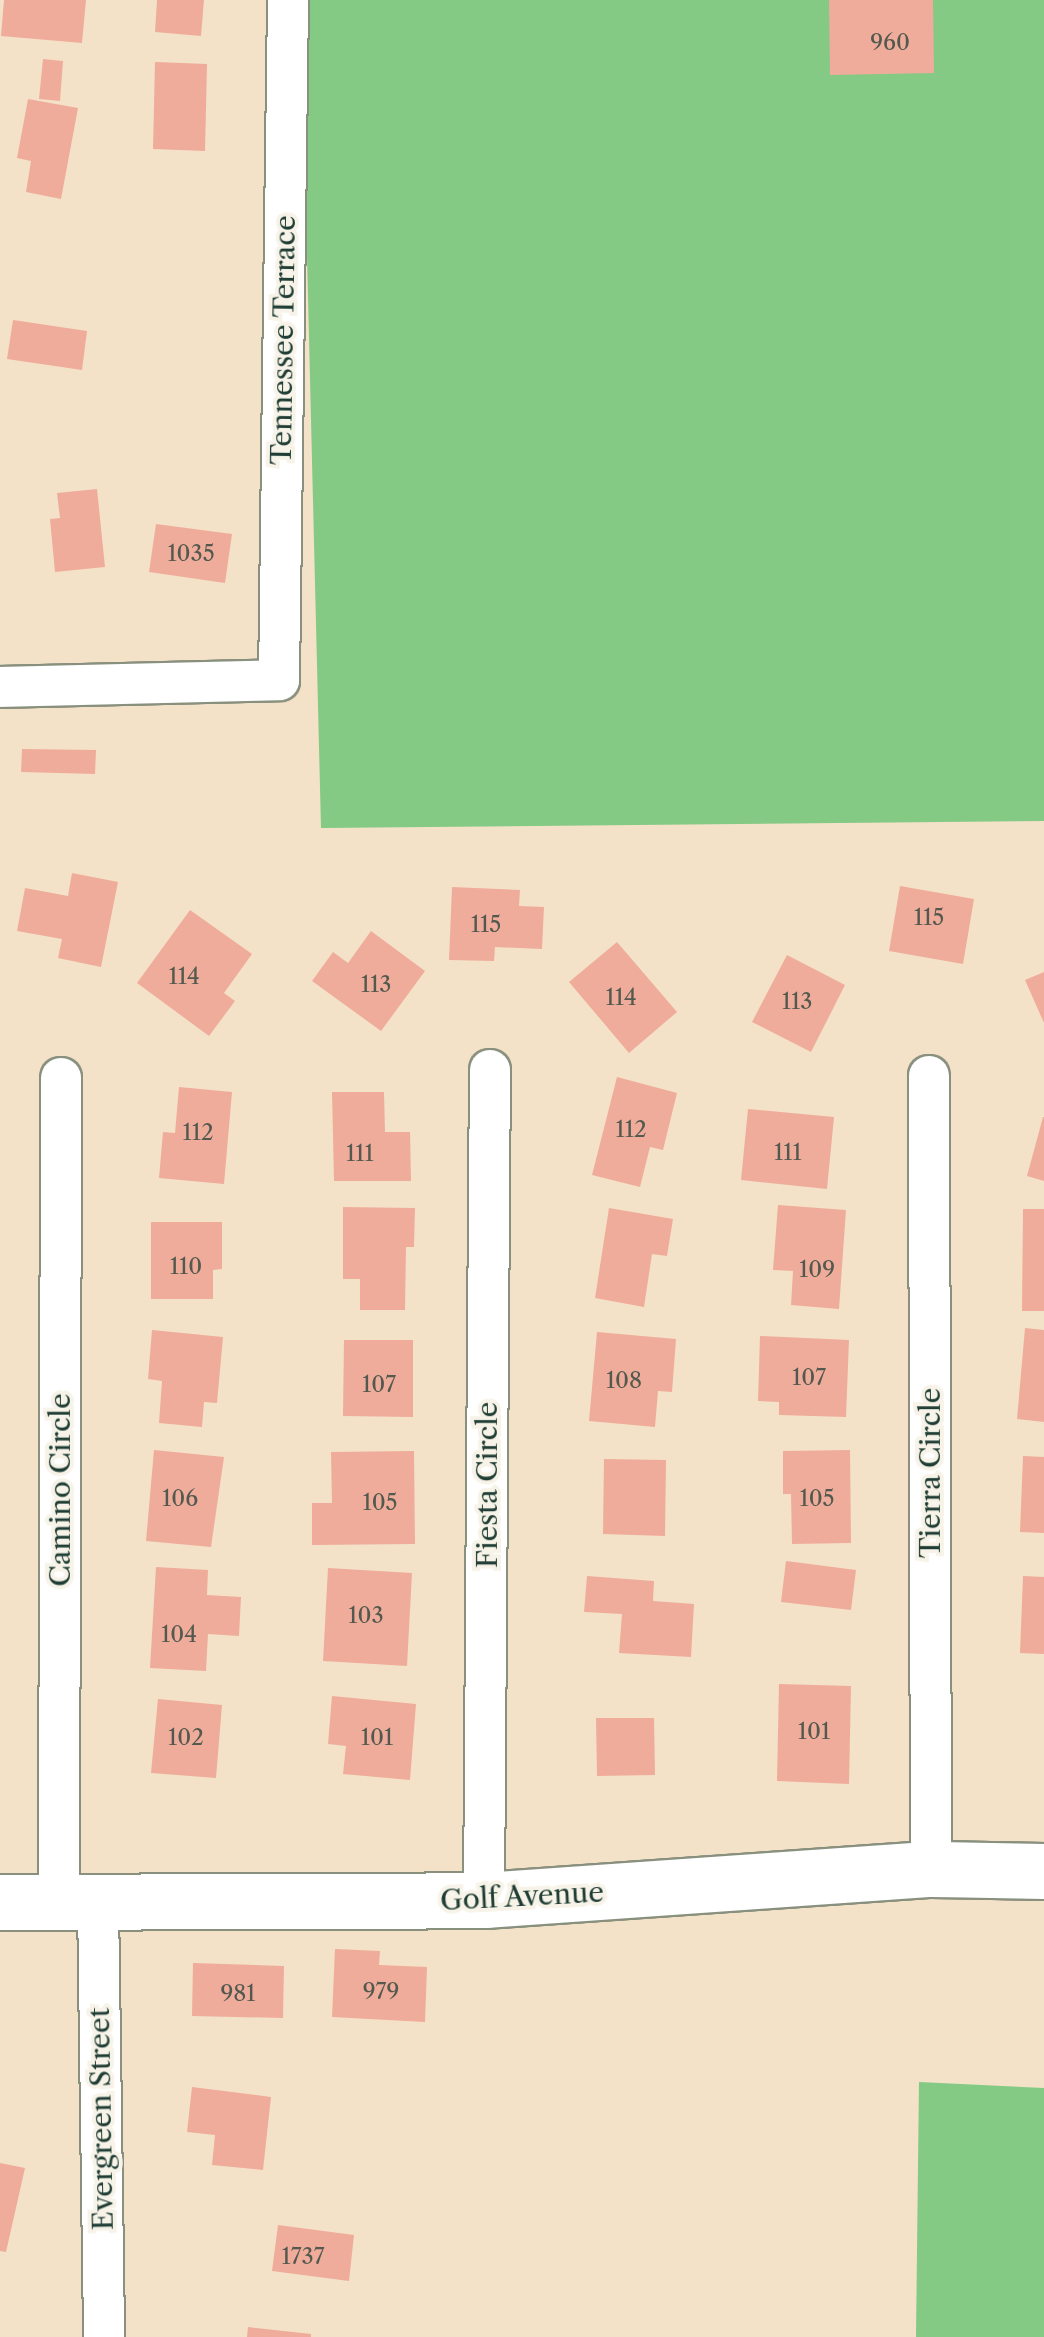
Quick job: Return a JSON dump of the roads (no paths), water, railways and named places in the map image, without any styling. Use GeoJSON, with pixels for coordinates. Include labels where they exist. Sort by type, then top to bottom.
{"type":"FeatureCollection","features":[{"type":"Feature","properties":{"kind":"street","name":"Tennessee Terrace"},"geometry":{"type":"LineString","coordinates":[[0,686],[279,680],[288,0]]}},
{"type":"Feature","properties":{"kind":"street","name":"Fiesta Circle"},"geometry":{"type":"LineString","coordinates":[[484,1900],[490,1070]]}},
{"type":"Feature","properties":{"kind":"street","name":"Tierra Circle"},"geometry":{"type":"LineString","coordinates":[[929,1076],[932,1869]]}},
{"type":"Feature","properties":{"kind":"street","name":"Camino Circle"},"geometry":{"type":"LineString","coordinates":[[61,1078],[78,1902]]}},
{"type":"Feature","properties":{"kind":"street","name":"Golf Avenue"},"geometry":{"type":"LineString","coordinates":[[0,1902],[484,1900],[932,1869],[1044,1871]]}},
{"type":"Feature","properties":{"kind":"street","name":"Evergreen Street"},"geometry":{"type":"LineString","coordinates":[[78,1902],[104,2337]]}}]}
